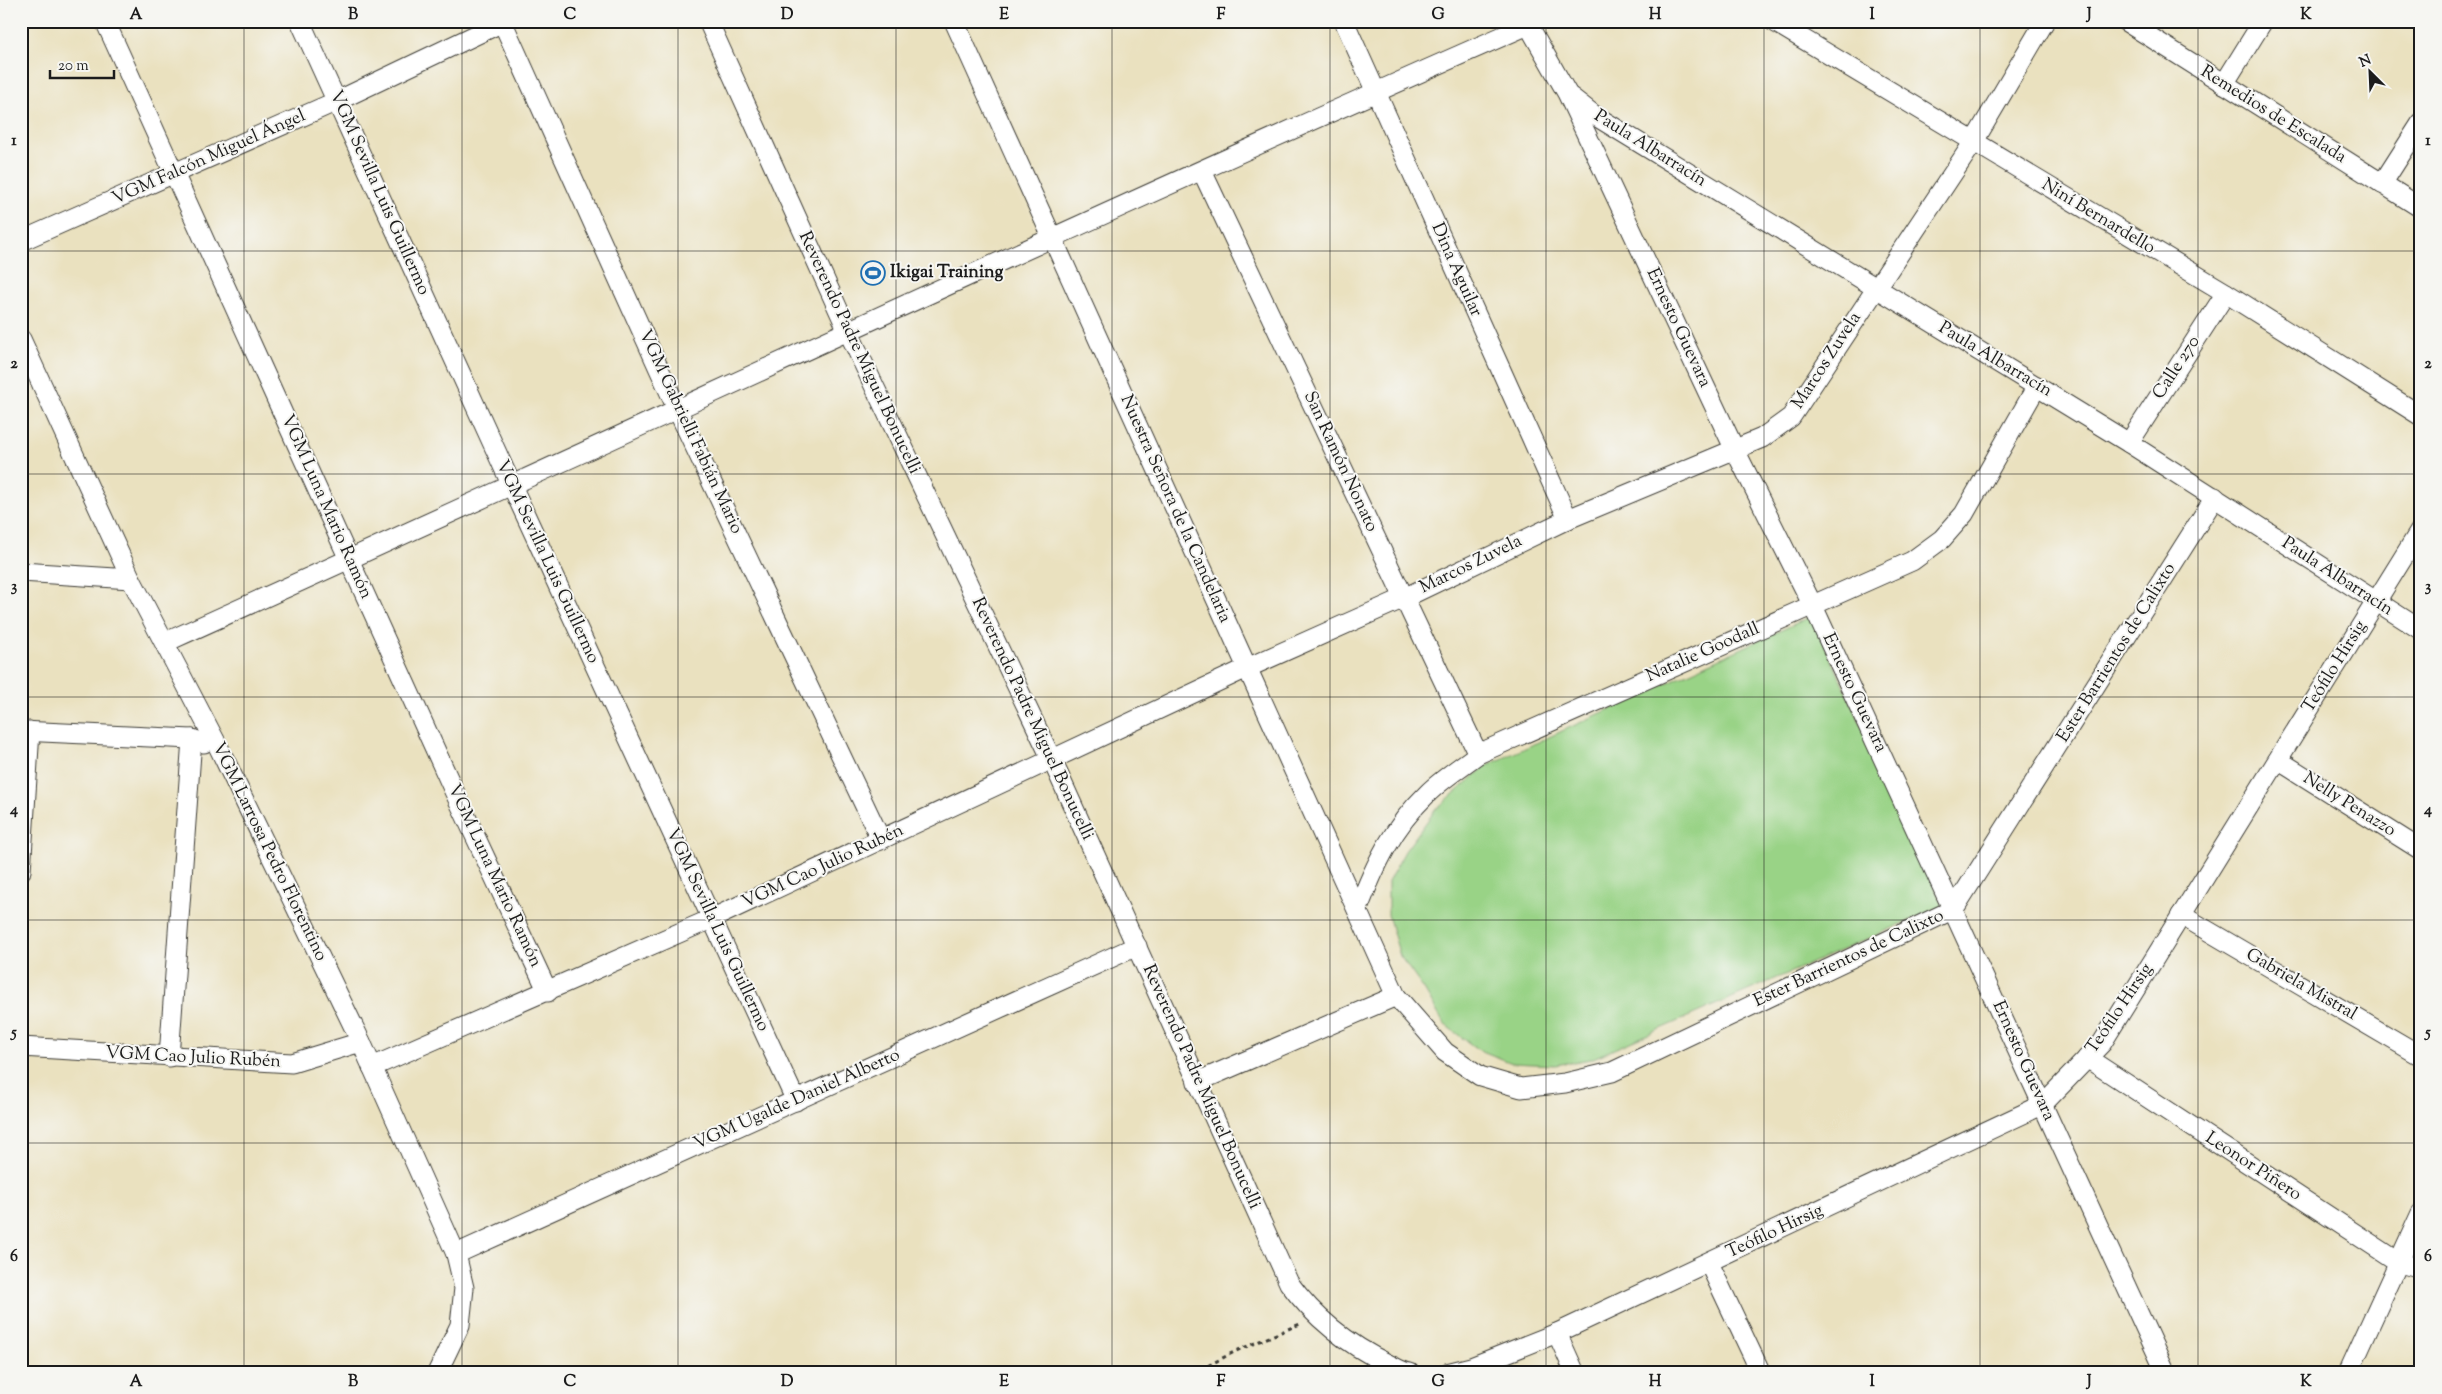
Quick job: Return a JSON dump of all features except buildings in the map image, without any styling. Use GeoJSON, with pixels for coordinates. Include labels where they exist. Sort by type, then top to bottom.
{"type":"FeatureCollection","features":[{"type":"Feature","properties":{"kind":"street","name":"VGM Luna Mario Ramón"},"geometry":{"type":"LineString","coordinates":[[105,21],[454,791],[548,992]]}},
{"type":"Feature","properties":{"kind":"street","name":"VGM Sevilla Luis Guillermo"},"geometry":{"type":"LineString","coordinates":[[300,21],[796,1101]]}},
{"type":"Feature","properties":{"kind":"street","name":"Reverendo Padre Miguel Bonucelli"},"geometry":{"type":"LineString","coordinates":[[708,21],[848,331],[1052,760],[1290,1283],[1305,1305],[1348,1342],[1406,1373]]}},
{"type":"Feature","properties":{"kind":"street","name":"Nuestra Señora de la Candelaria"},"geometry":{"type":"LineString","coordinates":[[954,21],[1396,996]]}},
{"type":"Feature","properties":{"kind":"street","name":"Dina Aguilar"},"geometry":{"type":"LineString","coordinates":[[1344,21],[1568,519]]}},
{"type":"Feature","properties":{"kind":"street","name":"Niní Bernardello"},"geometry":{"type":"LineString","coordinates":[[1773,21],[1973,143],[2226,293],[2421,416]]}},
{"type":"Feature","properties":{"kind":"street","name":"Marcos Zuvela"},"geometry":{"type":"LineString","coordinates":[[1247,668],[1404,598],[1568,519],[1734,448],[1762,438],[1791,417],[1973,143],[2045,21]]}},
{"type":"Feature","properties":{"kind":"street","name":"Remedios de Escalada"},"geometry":{"type":"LineString","coordinates":[[2125,21],[2421,208]]}},
{"type":"Feature","properties":{"kind":"street"},"geometry":{"type":"LineString","coordinates":[[2224,84],[2263,21]]}},
{"type":"Feature","properties":{"kind":"street","name":"VGM Falcón Miguel Ángel"},"geometry":{"type":"LineString","coordinates":[[21,241],[337,101],[503,22]]}},
{"type":"Feature","properties":{"kind":"street","name":"VGM Gabrielli Fabián Mario"},"geometry":{"type":"LineString","coordinates":[[503,22],[678,410],[881,840]]}},
{"type":"Feature","properties":{"kind":"street"},"geometry":{"type":"LineString","coordinates":[[166,642],[1527,23]]}},
{"type":"Feature","properties":{"kind":"street","name":"Ernesto Guevara"},"geometry":{"type":"LineString","coordinates":[[1527,23],[1568,94],[1734,448],[1812,604],[2166,1373]]}},
{"type":"Feature","properties":{"kind":"street","name":"Paula Albarracín"},"geometry":{"type":"LineString","coordinates":[[1568,94],[1594,115],[2038,386],[2421,630]]}},
{"type":"Feature","properties":{"kind":"street"},"geometry":{"type":"LineString","coordinates":[[2382,184],[2421,123]]}},
{"type":"Feature","properties":{"kind":"street","name":"San Ramón Nonato"},"geometry":{"type":"LineString","coordinates":[[1202,171],[1478,754]]}},
{"type":"Feature","properties":{"kind":"street","name":"Calle 270"},"geometry":{"type":"LineString","coordinates":[[2129,443],[2226,293]]}},
{"type":"Feature","properties":{"kind":"street","name":"VGM Larrosa Pedro Florentino"},"geometry":{"type":"LineString","coordinates":[[21,339],[131,578],[166,642],[219,748],[361,1042],[456,1254],[464,1288],[460,1325],[437,1373]]}},
{"type":"Feature","properties":{"kind":"street","name":"Natalie Goodall"},"geometry":{"type":"LineString","coordinates":[[1358,909],[1375,865],[1400,823],[1427,794],[1478,754],[1912,561],[1942,539],[1964,514],[2038,386]]}},
{"type":"Feature","properties":{"kind":"street","name":"Ester Barrientos de Calixto"},"geometry":{"type":"LineString","coordinates":[[1396,996],[1445,1052],[1480,1076],[1521,1088],[1564,1083],[1612,1072],[1954,909],[2215,497]]}},
{"type":"Feature","properties":{"kind":"street","name":"Teófilo Hirsig"},"geometry":{"type":"LineString","coordinates":[[1447,1373],[1471,1367],[1557,1333],[2042,1105],[2102,1043],[2421,529]]}},
{"type":"Feature","properties":{"kind":"street"},"geometry":{"type":"LineString","coordinates":[[21,572],[131,578]]}},
{"type":"Feature","properties":{"kind":"street","name":"VGM Cao Julio Rubén"},"geometry":{"type":"LineString","coordinates":[[372,1067],[548,992],[711,919],[1247,668]]}},
{"type":"Feature","properties":{"kind":"street"},"geometry":{"type":"LineString","coordinates":[[21,871],[26,731],[192,739],[219,748]]}},
{"type":"Feature","properties":{"kind":"street"},"geometry":{"type":"LineString","coordinates":[[169,1057],[192,739]]}},
{"type":"Feature","properties":{"kind":"street","name":"Nelly Penazzo"},"geometry":{"type":"LineString","coordinates":[[2278,760],[2421,850]]}},
{"type":"Feature","properties":{"kind":"street","name":"Gabriela Mistral"},"geometry":{"type":"LineString","coordinates":[[2181,915],[2421,1056]]}},
{"type":"Feature","properties":{"kind":"street","name":"VGM Ugalde Daniel Alberto"},"geometry":{"type":"LineString","coordinates":[[456,1254],[1137,946]]}},
{"type":"Feature","properties":{"kind":"street"},"geometry":{"type":"LineString","coordinates":[[1197,1082],[1396,996]]}},
{"type":"Feature","properties":{"kind":"street","name":"VGM Cao Julio Rubén"},"geometry":{"type":"LineString","coordinates":[[21,1047],[292,1063],[361,1042]]}},
{"type":"Feature","properties":{"kind":"street","name":"Leonor Piñero"},"geometry":{"type":"LineString","coordinates":[[2087,1058],[2400,1263],[2421,1269]]}},
{"type":"Feature","properties":{"kind":"street"},"geometry":{"type":"LineString","coordinates":[[2348,1373],[2400,1263],[2421,1212]]}},
{"type":"Feature","properties":{"kind":"street"},"geometry":{"type":"LineString","coordinates":[[1709,1263],[1761,1373]]}},
{"type":"Feature","properties":{"kind":"street"},"geometry":{"type":"LineString","coordinates":[[1557,1333],[1575,1373]]}},
{"type":"Feature","properties":{"kind":"path"},"geometry":{"type":"LineString","coordinates":[[1194,1373],[1266,1338],[1319,1318]]}},
{"type":"Feature","properties":{"kind":"green space"},"geometry":{"type":"Polygon","coordinates":[[[1812,616],[1943,906],[1591,1059],[1555,1065],[1512,1063],[1477,1049],[1444,1024],[1425,991],[1400,956],[1388,915],[1388,882],[1405,851],[1436,809],[1486,766],[1812,616]]]}},
{"type":"Feature","properties":{"kind":"place","name":"Ikigai Training"},"geometry":{"type":"Point","coordinates":[873,273]}}]}
